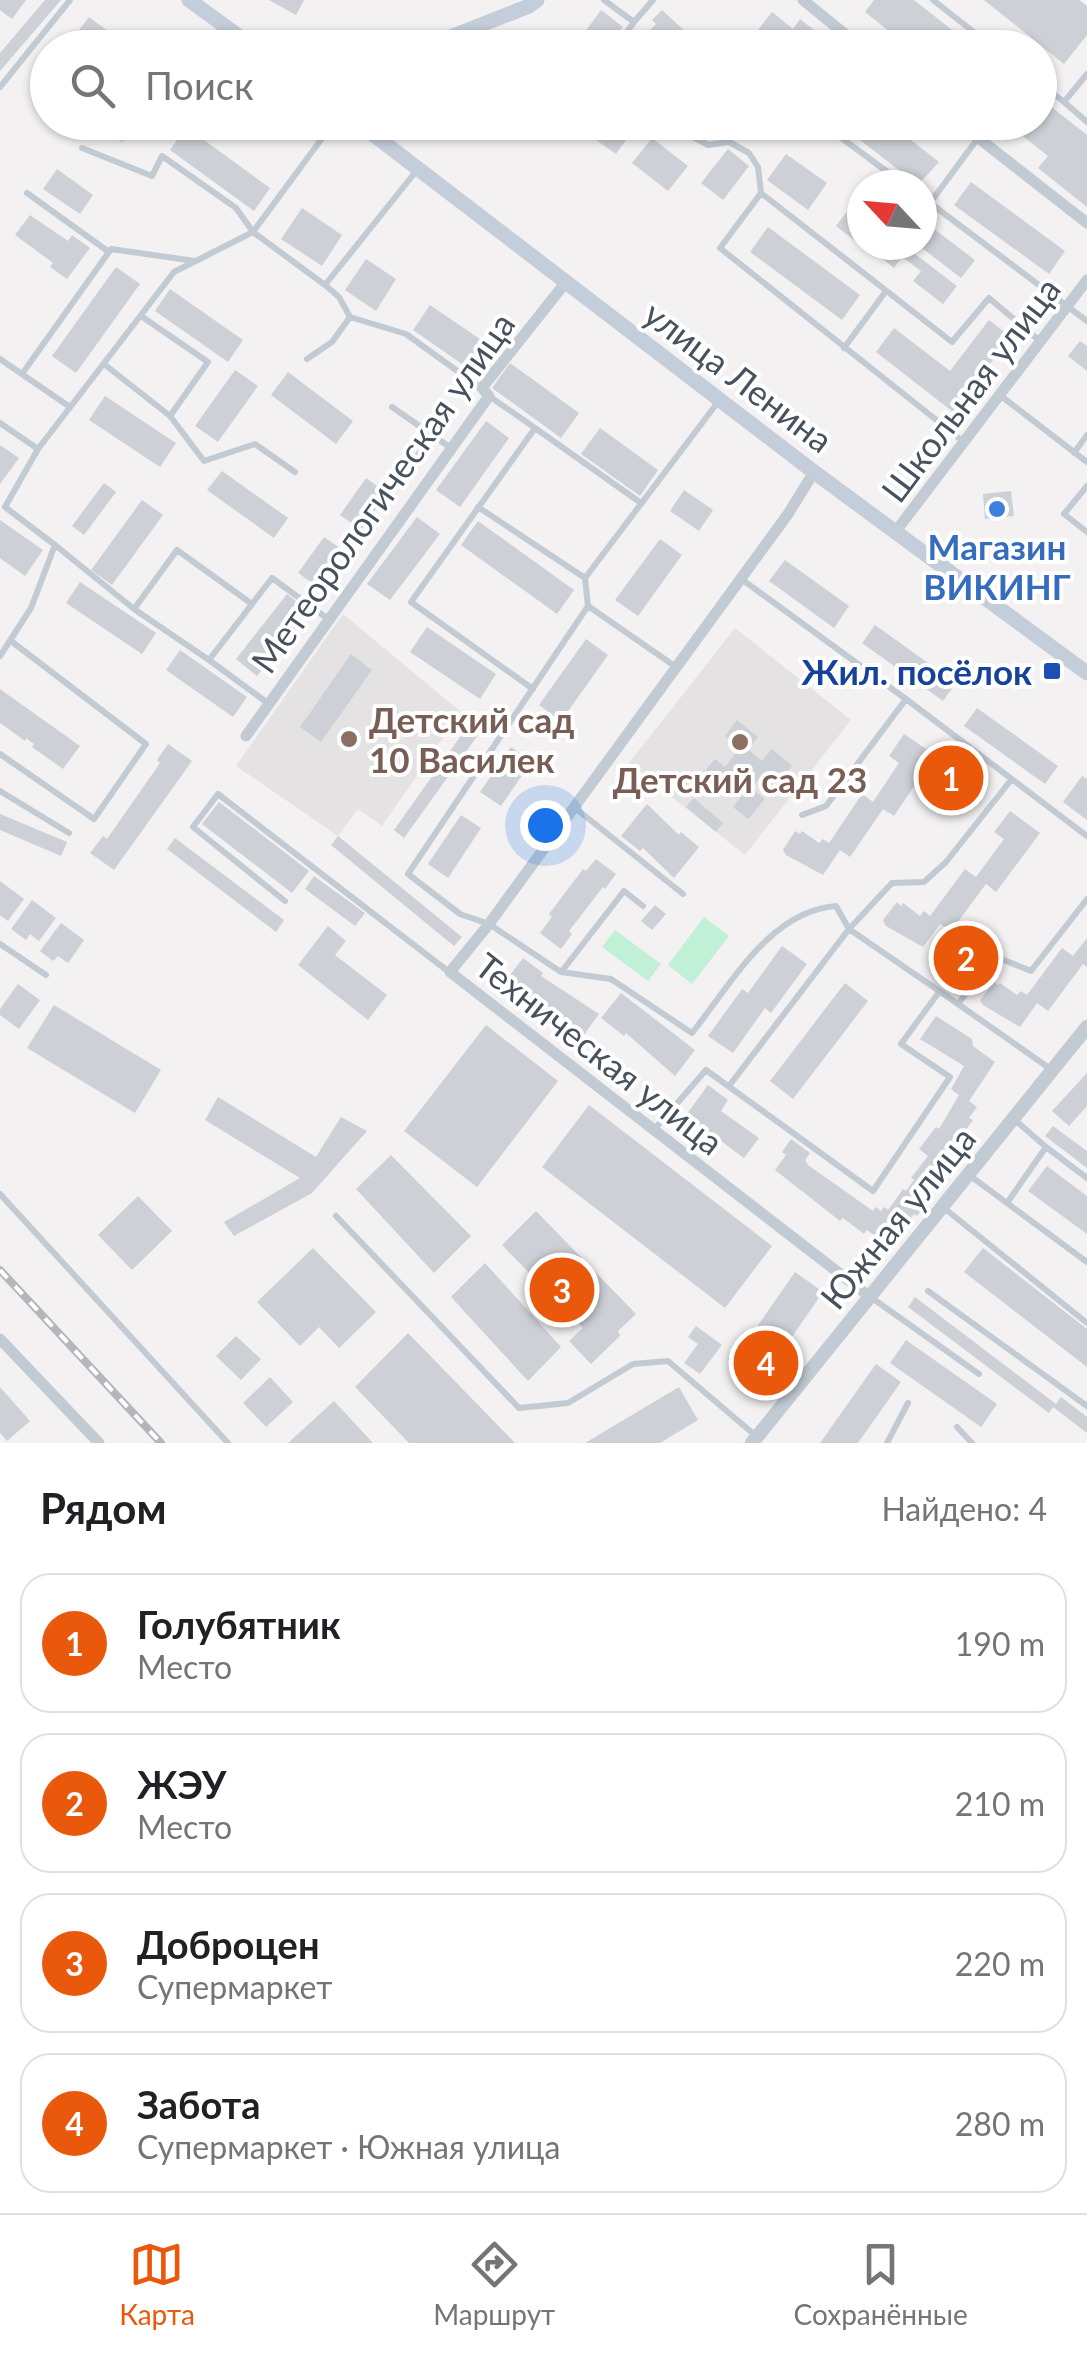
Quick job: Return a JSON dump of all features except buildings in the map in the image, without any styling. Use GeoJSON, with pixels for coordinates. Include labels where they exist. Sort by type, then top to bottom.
{"type":"FeatureCollection","features":[{"type":"Feature","properties":{"kind":"main road"},"geometry":{"type":"LineString","coordinates":[[188,0],[230,30]]}},
{"type":"Feature","properties":{"kind":"main road"},"geometry":{"type":"LineString","coordinates":[[468,30],[537,0]]}},
{"type":"Feature","properties":{"kind":"main road","name":"улица Ленина"},"geometry":{"type":"LineString","coordinates":[[380,140],[814,472],[1087,672]]}},
{"type":"Feature","properties":{"kind":"street"},"geometry":{"type":"LineString","coordinates":[[803,0],[837,30]]}},
{"type":"Feature","properties":{"kind":"street"},"geometry":{"type":"LineString","coordinates":[[981,140],[1087,223]]}},
{"type":"Feature","properties":{"kind":"street","name":"Школьная улица"},"geometry":{"type":"LineString","coordinates":[[896,531],[1087,280]]}},
{"type":"Feature","properties":{"kind":"street","name":"Метеорологическая улица"},"geometry":{"type":"LineString","coordinates":[[246,736],[452,449],[486,392],[566,282]]}},
{"type":"Feature","properties":{"kind":"street","name":"Техническая улица"},"geometry":{"type":"LineString","coordinates":[[814,472],[574,808],[450,972],[870,1297]]}},
{"type":"Feature","properties":{"kind":"street","name":"Южная улица"},"geometry":{"type":"LineString","coordinates":[[754,1440],[1087,1027]]}},
{"type":"Feature","properties":{"kind":"street"},"geometry":{"type":"LineString","coordinates":[[0,1339],[99,1443]]}},
{"type":"Feature","properties":{"kind":"lane"},"geometry":{"type":"LineString","coordinates":[[46,30],[70,0]]}},
{"type":"Feature","properties":{"kind":"lane"},"geometry":{"type":"LineString","coordinates":[[604,0],[634,22]]}},
{"type":"Feature","properties":{"kind":"lane"},"geometry":{"type":"LineString","coordinates":[[628,30],[652,0]]}},
{"type":"Feature","properties":{"kind":"lane"},"geometry":{"type":"LineString","coordinates":[[933,0],[971,30]]}},
{"type":"Feature","properties":{"kind":"lane"},"geometry":{"type":"LineString","coordinates":[[0,88],[30,50]]}},
{"type":"Feature","properties":{"kind":"lane"},"geometry":{"type":"LineString","coordinates":[[1064,102],[1087,74]]}},
{"type":"Feature","properties":{"kind":"lane"},"geometry":{"type":"LineString","coordinates":[[1057,96],[1087,122]]}},
{"type":"Feature","properties":{"kind":"lane"},"geometry":{"type":"LineString","coordinates":[[269,704],[134,609],[2,505],[38,448],[174,272],[252,232],[321,140]]}},
{"type":"Feature","properties":{"kind":"lane"},"geometry":{"type":"LineString","coordinates":[[699,140],[708,145],[729,142],[748,153],[758,167],[761,194],[720,248],[965,443]]}},
{"type":"Feature","properties":{"kind":"lane"},"geometry":{"type":"LineString","coordinates":[[845,140],[886,170]]}},
{"type":"Feature","properties":{"kind":"lane"},"geometry":{"type":"LineString","coordinates":[[937,187],[976,140]]}},
{"type":"Feature","properties":{"kind":"lane"},"geometry":{"type":"LineString","coordinates":[[82,148],[152,176],[162,156],[236,208],[252,232],[339,297],[350,317],[406,334],[642,503]]}},
{"type":"Feature","properties":{"kind":"lane"},"geometry":{"type":"LineString","coordinates":[[325,285],[418,170]]}},
{"type":"Feature","properties":{"kind":"lane"},"geometry":{"type":"LineString","coordinates":[[27,192],[109,252]]}},
{"type":"Feature","properties":{"kind":"lane"},"geometry":{"type":"LineString","coordinates":[[761,194],[952,342],[989,298],[1041,342]]}},
{"type":"Feature","properties":{"kind":"lane"},"geometry":{"type":"LineString","coordinates":[[937,208],[1087,321]]}},
{"type":"Feature","properties":{"kind":"lane"},"geometry":{"type":"LineString","coordinates":[[22,374],[110,249],[200,262]]}},
{"type":"Feature","properties":{"kind":"lane"},"geometry":{"type":"LineString","coordinates":[[844,348],[886,291]]}},
{"type":"Feature","properties":{"kind":"lane"},"geometry":{"type":"LineString","coordinates":[[141,316],[208,362],[170,416]]}},
{"type":"Feature","properties":{"kind":"lane"},"geometry":{"type":"LineString","coordinates":[[307,359],[332,342],[350,317]]}},
{"type":"Feature","properties":{"kind":"lane"},"geometry":{"type":"LineString","coordinates":[[0,359],[70,407]]}},
{"type":"Feature","properties":{"kind":"lane"},"geometry":{"type":"LineString","coordinates":[[104,364],[170,416],[204,461],[256,444],[295,472]]}},
{"type":"Feature","properties":{"kind":"lane"},"geometry":{"type":"LineString","coordinates":[[1001,396],[1087,462]]}},
{"type":"Feature","properties":{"kind":"lane"},"geometry":{"type":"LineString","coordinates":[[720,400],[586,578],[588,606],[408,874],[460,914],[489,924],[561,972],[611,979],[692,1032],[774,930],[814,908],[836,906],[850,929],[1053,1071]]}},
{"type":"Feature","properties":{"kind":"lane"},"geometry":{"type":"LineString","coordinates":[[392,407],[452,449]]}},
{"type":"Feature","properties":{"kind":"lane"},"geometry":{"type":"LineString","coordinates":[[0,424],[38,448]]}},
{"type":"Feature","properties":{"kind":"lane"},"geometry":{"type":"LineString","coordinates":[[533,689],[411,602],[535,428]]}},
{"type":"Feature","properties":{"kind":"lane"},"geometry":{"type":"LineString","coordinates":[[1074,452],[1087,435]]}},
{"type":"Feature","properties":{"kind":"lane"},"geometry":{"type":"LineString","coordinates":[[1087,486],[1064,514],[1087,532]]}},
{"type":"Feature","properties":{"kind":"lane"},"geometry":{"type":"LineString","coordinates":[[478,508],[586,578]]}},
{"type":"Feature","properties":{"kind":"lane"},"geometry":{"type":"LineString","coordinates":[[0,656],[31,608],[56,544]]}},
{"type":"Feature","properties":{"kind":"lane"},"geometry":{"type":"LineString","coordinates":[[134,609],[177,550],[252,604]]}},
{"type":"Feature","properties":{"kind":"lane"},"geometry":{"type":"LineString","coordinates":[[209,660],[272,578],[330,619]]}},
{"type":"Feature","properties":{"kind":"lane"},"geometry":{"type":"LineString","coordinates":[[740,578],[1087,836]]}},
{"type":"Feature","properties":{"kind":"lane"},"geometry":{"type":"LineString","coordinates":[[588,606],[676,667]]}},
{"type":"Feature","properties":{"kind":"lane"},"geometry":{"type":"LineString","coordinates":[[0,754],[94,819],[146,744],[10,641]]}},
{"type":"Feature","properties":{"kind":"lane"},"geometry":{"type":"LineString","coordinates":[[802,816],[826,806],[906,698]]}},
{"type":"Feature","properties":{"kind":"lane"},"geometry":{"type":"LineString","coordinates":[[729,1086],[850,929],[892,883],[924,882],[1011,780]]}},
{"type":"Feature","properties":{"kind":"lane"},"geometry":{"type":"LineString","coordinates":[[0,791],[69,833]]}},
{"type":"Feature","properties":{"kind":"lane"},"geometry":{"type":"LineString","coordinates":[[285,901],[193,828],[218,794],[450,972]]}},
{"type":"Feature","properties":{"kind":"lane"},"geometry":{"type":"LineString","coordinates":[[574,808],[684,894]]}},
{"type":"Feature","properties":{"kind":"lane"},"geometry":{"type":"LineString","coordinates":[[561,972],[624,891],[643,906]]}},
{"type":"Feature","properties":{"kind":"lane"},"geometry":{"type":"LineString","coordinates":[[958,1004],[994,956],[1031,971],[1087,899]]}},
{"type":"Feature","properties":{"kind":"lane"},"geometry":{"type":"LineString","coordinates":[[0,944],[46,976]]}},
{"type":"Feature","properties":{"kind":"lane"},"geometry":{"type":"LineString","coordinates":[[653,1132],[706,1070],[874,1191],[950,1078],[901,1044],[939,992]]}},
{"type":"Feature","properties":{"kind":"lane"},"geometry":{"type":"LineString","coordinates":[[1014,1119],[1087,1178]]}},
{"type":"Feature","properties":{"kind":"lane"},"geometry":{"type":"LineString","coordinates":[[1007,1203],[1046,1147]]}},
{"type":"Feature","properties":{"kind":"lane"},"geometry":{"type":"LineString","coordinates":[[969,1175],[1087,1262]]}},
{"type":"Feature","properties":{"kind":"lane"},"geometry":{"type":"LineString","coordinates":[[0,1194],[228,1443]]}},
{"type":"Feature","properties":{"kind":"lane"},"geometry":{"type":"LineString","coordinates":[[942,1208],[1087,1323]]}},
{"type":"Feature","properties":{"kind":"lane"},"geometry":{"type":"LineString","coordinates":[[336,1216],[519,1408],[568,1403],[633,1364],[668,1361],[754,1440]]}},
{"type":"Feature","properties":{"kind":"lane"},"geometry":{"type":"LineString","coordinates":[[928,1291],[1087,1406]]}},
{"type":"Feature","properties":{"kind":"lane"},"geometry":{"type":"LineString","coordinates":[[870,1297],[979,1374]]}},
{"type":"Feature","properties":{"kind":"lane"},"geometry":{"type":"LineString","coordinates":[[887,1443],[908,1403]]}},
{"type":"Feature","properties":{"kind":"lane"},"geometry":{"type":"LineString","coordinates":[[956,1428],[972,1443]]}},
{"type":"Feature","properties":{"kind":"shaded area","name":"Детский сад 10 Василек"},"geometry":{"type":"Polygon","coordinates":[[[343,614],[461,712],[382,826],[358,809],[338,836],[236,766],[343,614]]]}},
{"type":"Feature","properties":{"kind":"shaded area","name":"Детский сад 23"},"geometry":{"type":"Polygon","coordinates":[[[735,628],[851,720],[745,855],[629,763],[735,628]]]}},
{"type":"Feature","properties":{"kind":"green space"},"geometry":{"type":"Polygon","coordinates":[[[704,917],[729,936],[692,984],[668,965],[704,917]]]}},
{"type":"Feature","properties":{"kind":"green space"},"geometry":{"type":"Polygon","coordinates":[[[615,930],[661,964],[648,981],[602,947],[615,930]]]}},
{"type":"Feature","properties":{"kind":"railway"},"geometry":{"type":"LineString","coordinates":[[0,1270],[161,1443]]}},
{"type":"Feature","properties":{"kind":"place","name":"Магазин ВИКИНГ"},"geometry":{"type":"Point","coordinates":[997,509]}},
{"type":"Feature","properties":{"kind":"place","name":"Жил. посёлок"},"geometry":{"type":"Point","coordinates":[1052,671]}},
{"type":"Feature","properties":{"kind":"place","name":"Детский сад 10 Василек"},"geometry":{"type":"Point","coordinates":[349,739]}},
{"type":"Feature","properties":{"kind":"place","name":"Детский сад 23"},"geometry":{"type":"Point","coordinates":[740,742]}},
{"type":"Feature","properties":{"kind":"place","name":"Голубятник"},"geometry":{"type":"Point","coordinates":[951,778]}},
{"type":"Feature","properties":{"kind":"place","name":"ЖЭУ"},"geometry":{"type":"Point","coordinates":[966,958]}},
{"type":"Feature","properties":{"kind":"place","name":"Доброцен"},"geometry":{"type":"Point","coordinates":[562,1290]}},
{"type":"Feature","properties":{"kind":"place","name":"Забота"},"geometry":{"type":"Point","coordinates":[766,1363]}}]}
